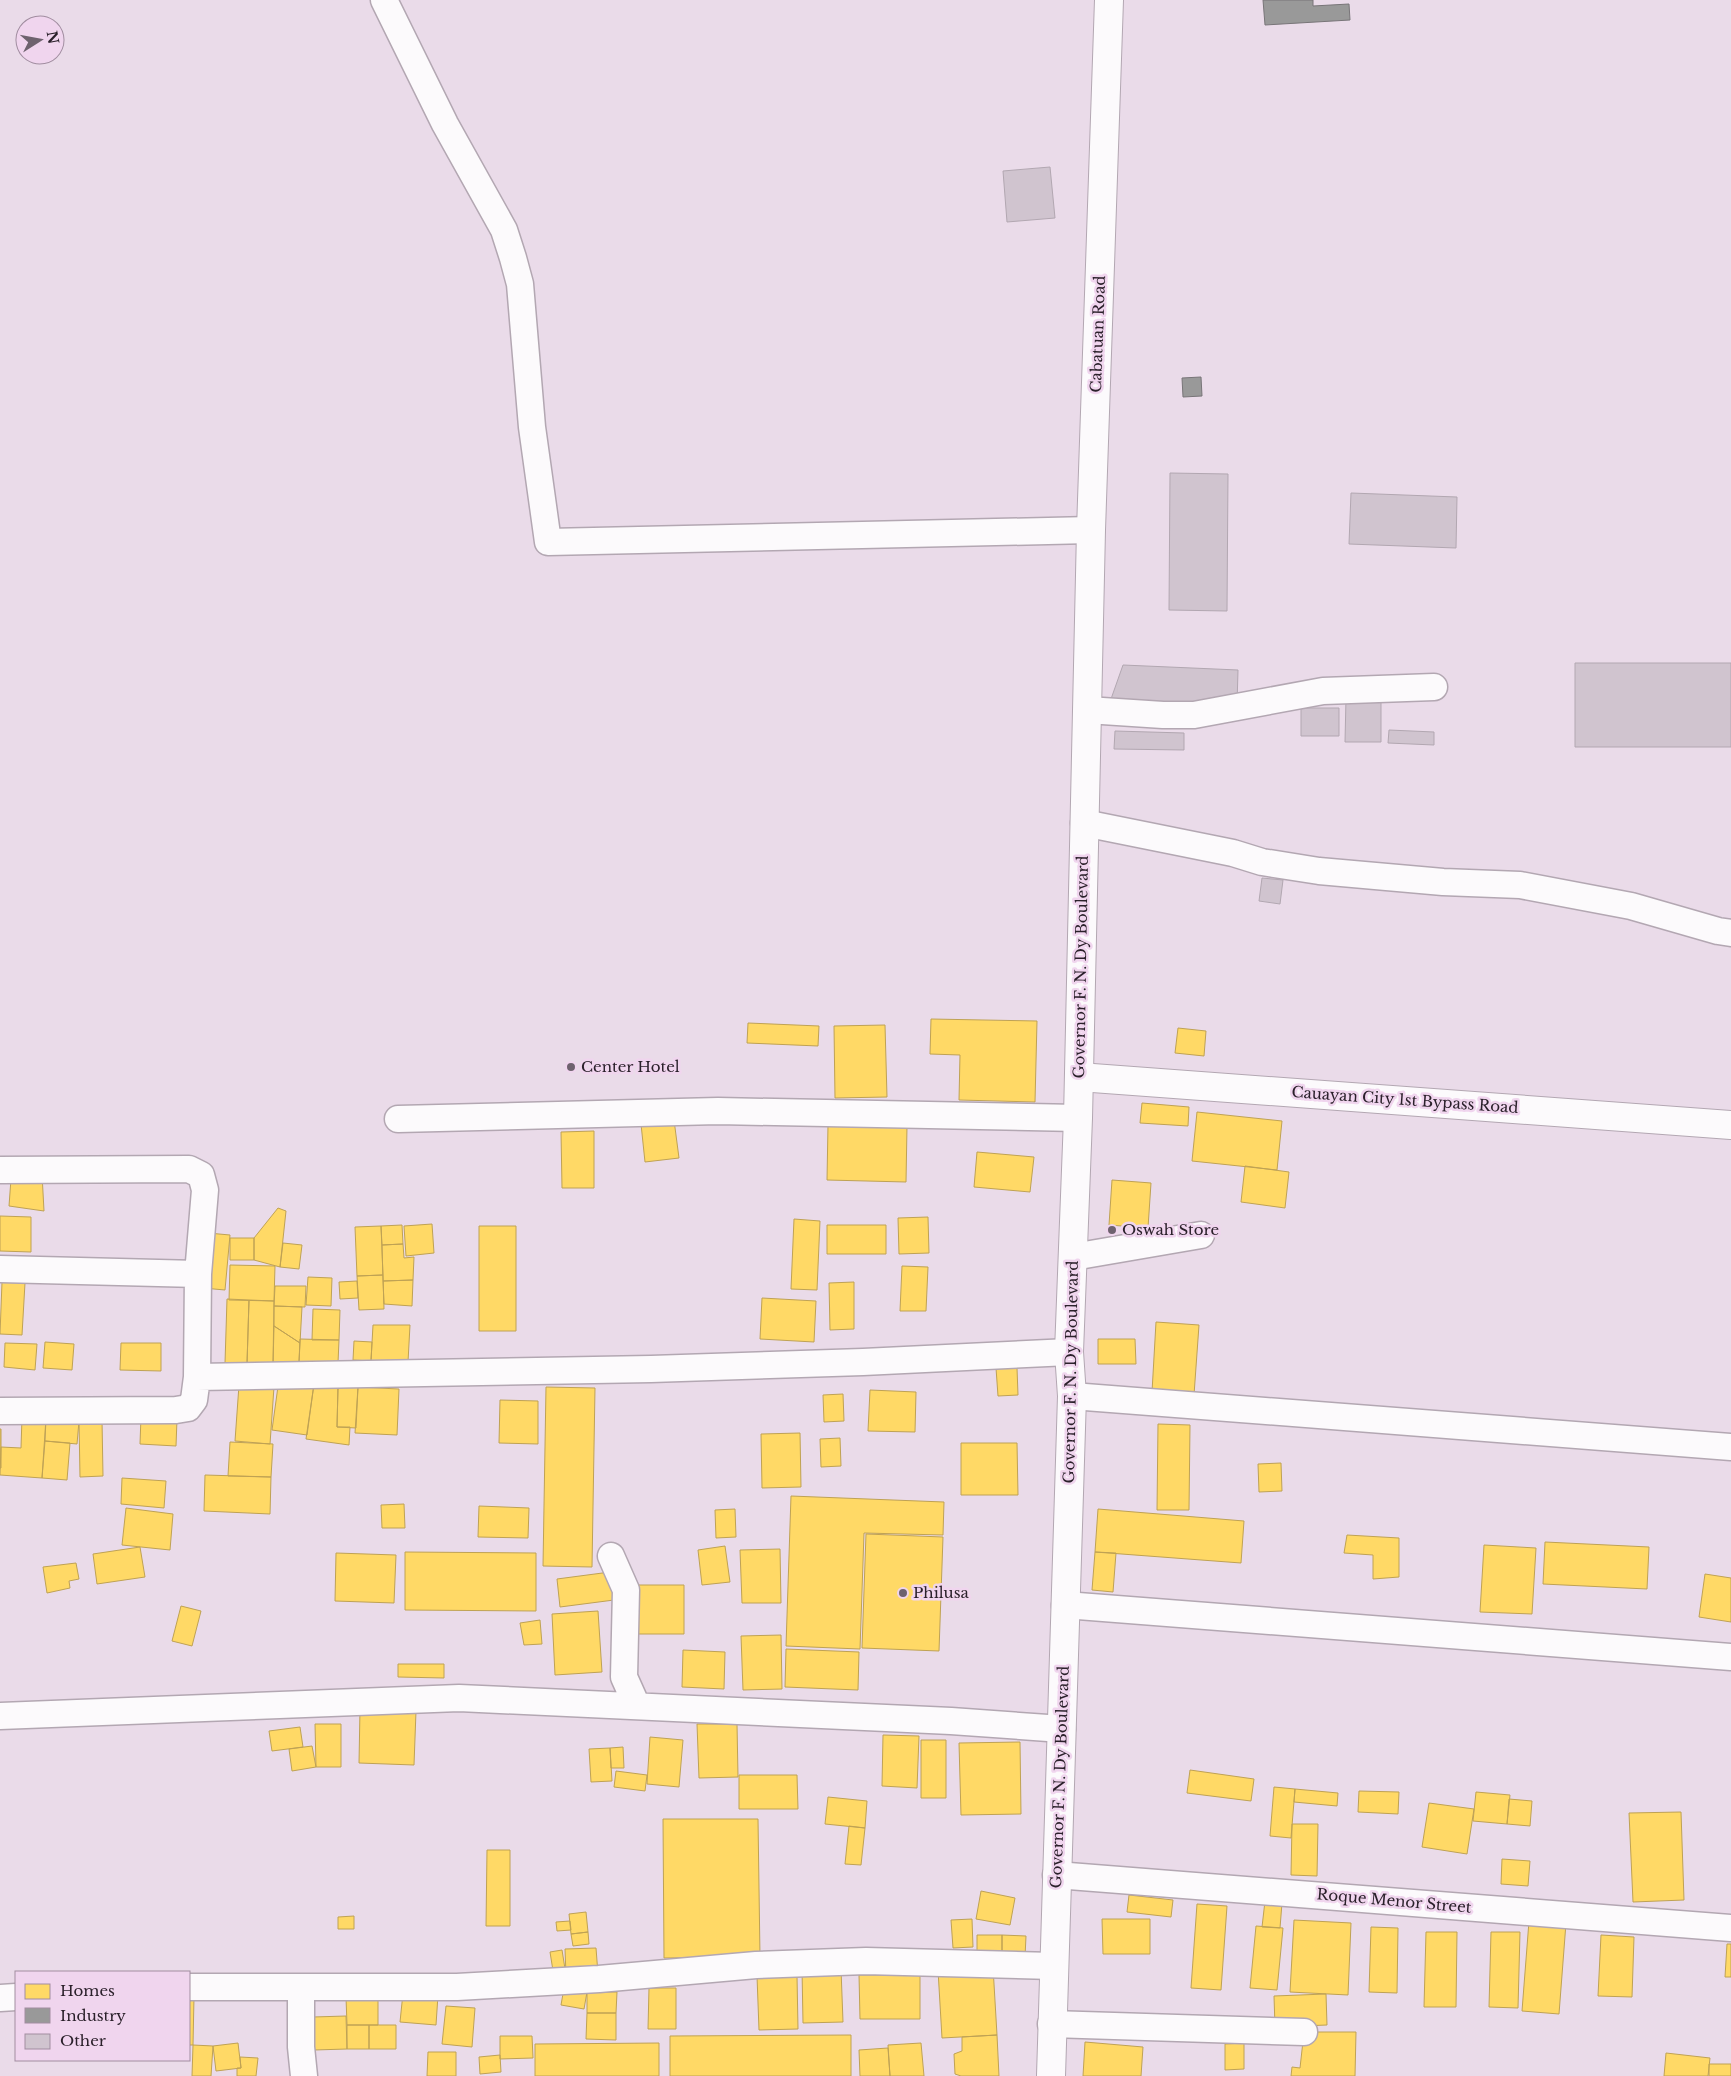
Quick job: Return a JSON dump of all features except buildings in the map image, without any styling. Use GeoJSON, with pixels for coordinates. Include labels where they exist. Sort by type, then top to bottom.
{"type":"FeatureCollection","features":[{"type":"Feature","properties":{"kind":"main road","name":"Cabatuan Road"},"geometry":{"type":"LineString","coordinates":[[1088,668],[1109,0]]}},
{"type":"Feature","properties":{"kind":"main road","name":"Governor F. N. Dy Boulevard"},"geometry":{"type":"LineString","coordinates":[[1050,2076],[1072,1396],[1069,1352],[1078,1118],[1088,668]]}},
{"type":"Feature","properties":{"kind":"main road","name":"Cauayan City 1st Bypass Road"},"geometry":{"type":"LineString","coordinates":[[1079,1077],[1731,1125]]}},
{"type":"Feature","properties":{"kind":"street"},"geometry":{"type":"LineString","coordinates":[[384,0],[445,124],[504,230],[513,258],[520,284],[532,427],[548,542],[1091,530]]}},
{"type":"Feature","properties":{"kind":"street"},"geometry":{"type":"LineString","coordinates":[[1087,710],[1163,716],[1194,715],[1323,691],[1434,687]]}},
{"type":"Feature","properties":{"kind":"street"},"geometry":{"type":"LineString","coordinates":[[1084,823],[1233,853],[1262,862],[1319,871],[1444,882],[1520,885],[1631,906],[1731,933]]}},
{"type":"Feature","properties":{"kind":"street"},"geometry":{"type":"LineString","coordinates":[[398,1119],[718,1110],[1078,1118]]}},
{"type":"Feature","properties":{"kind":"street"},"geometry":{"type":"LineString","coordinates":[[0,1170],[189,1169],[196,1171],[204,1180],[205,1190],[198,1274],[196,1376],[194,1400],[188,1408],[182,1410],[0,1411]]}},
{"type":"Feature","properties":{"kind":"street"},"geometry":{"type":"LineString","coordinates":[[1073,1256],[1202,1235]]}},
{"type":"Feature","properties":{"kind":"street"},"geometry":{"type":"LineString","coordinates":[[0,1269],[198,1274]]}},
{"type":"Feature","properties":{"kind":"street"},"geometry":{"type":"LineString","coordinates":[[196,1376],[660,1368],[863,1362],[1069,1352]]}},
{"type":"Feature","properties":{"kind":"street"},"geometry":{"type":"LineString","coordinates":[[1072,1396],[1731,1447]]}},
{"type":"Feature","properties":{"kind":"street"},"geometry":{"type":"LineString","coordinates":[[612,1556],[626,1590],[624,1677],[637,1706]]}},
{"type":"Feature","properties":{"kind":"street"},"geometry":{"type":"LineString","coordinates":[[1065,1605],[1731,1657]]}},
{"type":"Feature","properties":{"kind":"street"},"geometry":{"type":"LineString","coordinates":[[0,1716],[459,1698],[951,1721],[1062,1730]]}},
{"type":"Feature","properties":{"kind":"street","name":"Roque Menor Street"},"geometry":{"type":"LineString","coordinates":[[1056,1876],[1731,1928]]}},
{"type":"Feature","properties":{"kind":"street"},"geometry":{"type":"LineString","coordinates":[[190,1987],[457,1987],[599,1979],[756,1965],[857,1961],[1053,1966]]}},
{"type":"Feature","properties":{"kind":"street"},"geometry":{"type":"LineString","coordinates":[[301,1987],[301,2047],[304,2076]]}},
{"type":"Feature","properties":{"kind":"street"},"geometry":{"type":"LineString","coordinates":[[0,1998],[15,1997]]}},
{"type":"Feature","properties":{"kind":"street"},"geometry":{"type":"LineString","coordinates":[[1051,2024],[1304,2032]]}},
{"type":"Feature","properties":{"kind":"place","name":"Center Hotel"},"geometry":{"type":"Point","coordinates":[571,1067]}},
{"type":"Feature","properties":{"kind":"place","name":"Oswah Store"},"geometry":{"type":"Point","coordinates":[1112,1230]}},
{"type":"Feature","properties":{"kind":"place","name":"Philusa"},"geometry":{"type":"Point","coordinates":[903,1593]}}]}
